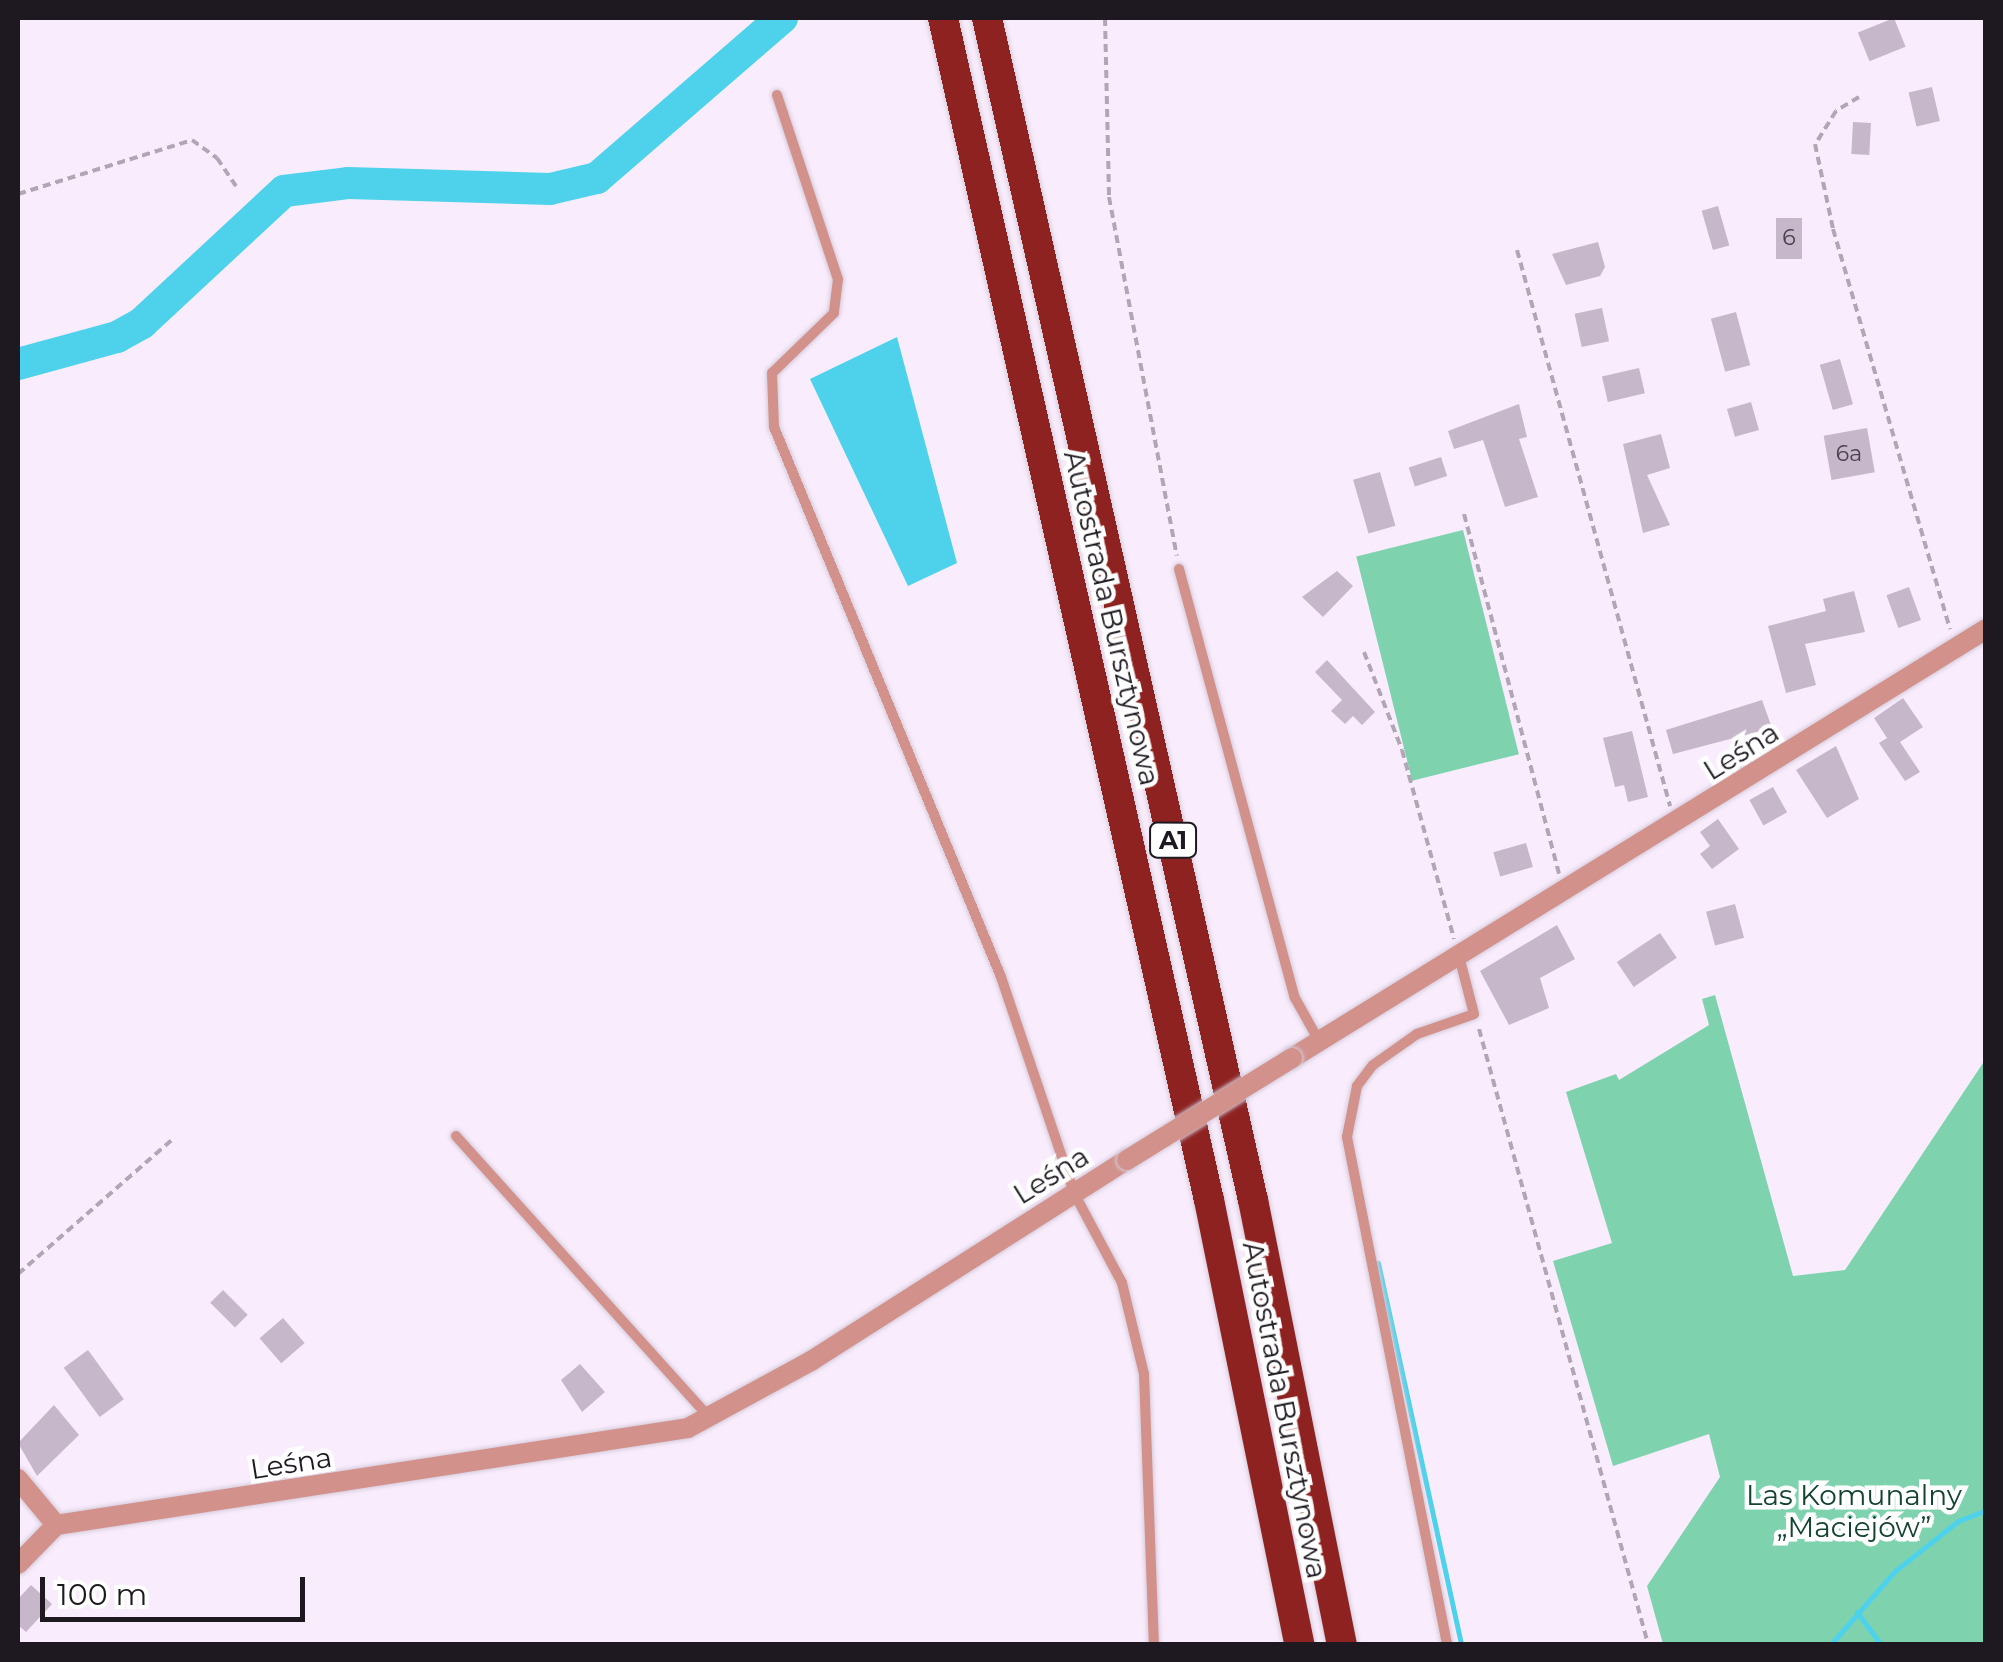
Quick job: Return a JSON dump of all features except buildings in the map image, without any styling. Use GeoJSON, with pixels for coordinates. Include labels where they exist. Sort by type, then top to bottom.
{"type":"FeatureCollection","features":[{"type":"Feature","properties":{"kind":"highway","name":"Autostrada Bursztynowa"},"geometry":{"type":"LineString","coordinates":[[943,18],[1214,1219],[1299,1644]]}},
{"type":"Feature","properties":{"kind":"highway","name":"Autostrada Bursztynowa"},"geometry":{"type":"LineString","coordinates":[[987,18],[1253,1200],[1342,1644]]}},
{"type":"Feature","properties":{"kind":"street","name":"Leśna"},"geometry":{"type":"LineString","coordinates":[[56,1524],[653,1436],[711,1419],[1676,825],[1986,629]]}},
{"type":"Feature","properties":{"kind":"street"},"geometry":{"type":"LineString","coordinates":[[18,1479],[56,1524],[18,1564]]}},
{"type":"Feature","properties":{"kind":"lane"},"geometry":{"type":"LineString","coordinates":[[776,95],[838,279],[834,313],[772,373],[774,427],[1001,978],[1074,1193],[1122,1282],[1144,1374],[1154,1644]]}},
{"type":"Feature","properties":{"kind":"lane"},"geometry":{"type":"LineString","coordinates":[[1180,569],[1295,998],[1320,1041]]}},
{"type":"Feature","properties":{"kind":"lane"},"geometry":{"type":"LineString","coordinates":[[1447,1644],[1346,1137],[1357,1086],[1374,1064],[1417,1034],[1474,1014],[1458,956]]}},
{"type":"Feature","properties":{"kind":"lane"},"geometry":{"type":"LineString","coordinates":[[456,1136],[711,1419]]}},
{"type":"Feature","properties":{"kind":"path"},"geometry":{"type":"LineString","coordinates":[[1104,18],[1109,197],[1180,569]]}},
{"type":"Feature","properties":{"kind":"path"},"geometry":{"type":"LineString","coordinates":[[1859,97],[1836,111],[1815,144],[1833,229],[1955,648]]}},
{"type":"Feature","properties":{"kind":"path"},"geometry":{"type":"LineString","coordinates":[[18,194],[192,140],[217,158],[236,186]]}},
{"type":"Feature","properties":{"kind":"path"},"geometry":{"type":"LineString","coordinates":[[1517,250],[1676,825]]}},
{"type":"Feature","properties":{"kind":"path"},"geometry":{"type":"LineString","coordinates":[[1464,514],[1564,893]]}},
{"type":"Feature","properties":{"kind":"path"},"geometry":{"type":"LineString","coordinates":[[1364,652],[1402,750],[1458,956]]}},
{"type":"Feature","properties":{"kind":"path"},"geometry":{"type":"LineString","coordinates":[[1474,1014],[1648,1644]]}},
{"type":"Feature","properties":{"kind":"path"},"geometry":{"type":"LineString","coordinates":[[18,1274],[174,1138]]}},
{"type":"Feature","properties":{"kind":"green space"},"geometry":{"type":"Polygon","coordinates":[[[1463,530],[1519,754],[1412,781],[1356,557],[1463,530]]]}},
{"type":"Feature","properties":{"kind":"green space","name":"Las Komunalny „Maciejów”"},"geometry":{"type":"Polygon","coordinates":[[[1715,995],[1793,1276],[1845,1270],[1985,1060],[1985,1644],[1663,1644],[1647,1586],[1720,1477],[1709,1434],[1613,1466],[1553,1261],[1612,1243],[1566,1092],[1616,1074],[1619,1080],[1709,1025],[1702,999],[1715,995]]]}},
{"type":"Feature","properties":{"kind":"water"},"geometry":{"type":"Polygon","coordinates":[[[897,337],[957,563],[908,586],[810,379],[897,337]]]}},
{"type":"Feature","properties":{"kind":"waterway"},"geometry":{"type":"LineString","coordinates":[[18,364],[117,337],[142,323],[284,191],[348,183],[550,189],[597,178],[782,18]]}},
{"type":"Feature","properties":{"kind":"waterway"},"geometry":{"type":"LineString","coordinates":[[1378,1263],[1461,1644]]}},
{"type":"Feature","properties":{"kind":"waterway"},"geometry":{"type":"LineString","coordinates":[[1831,1644],[1895,1571],[1958,1521],[1986,1510]]}},
{"type":"Feature","properties":{"kind":"waterway"},"geometry":{"type":"LineString","coordinates":[[1857,1612],[1880,1644]]}}]}
